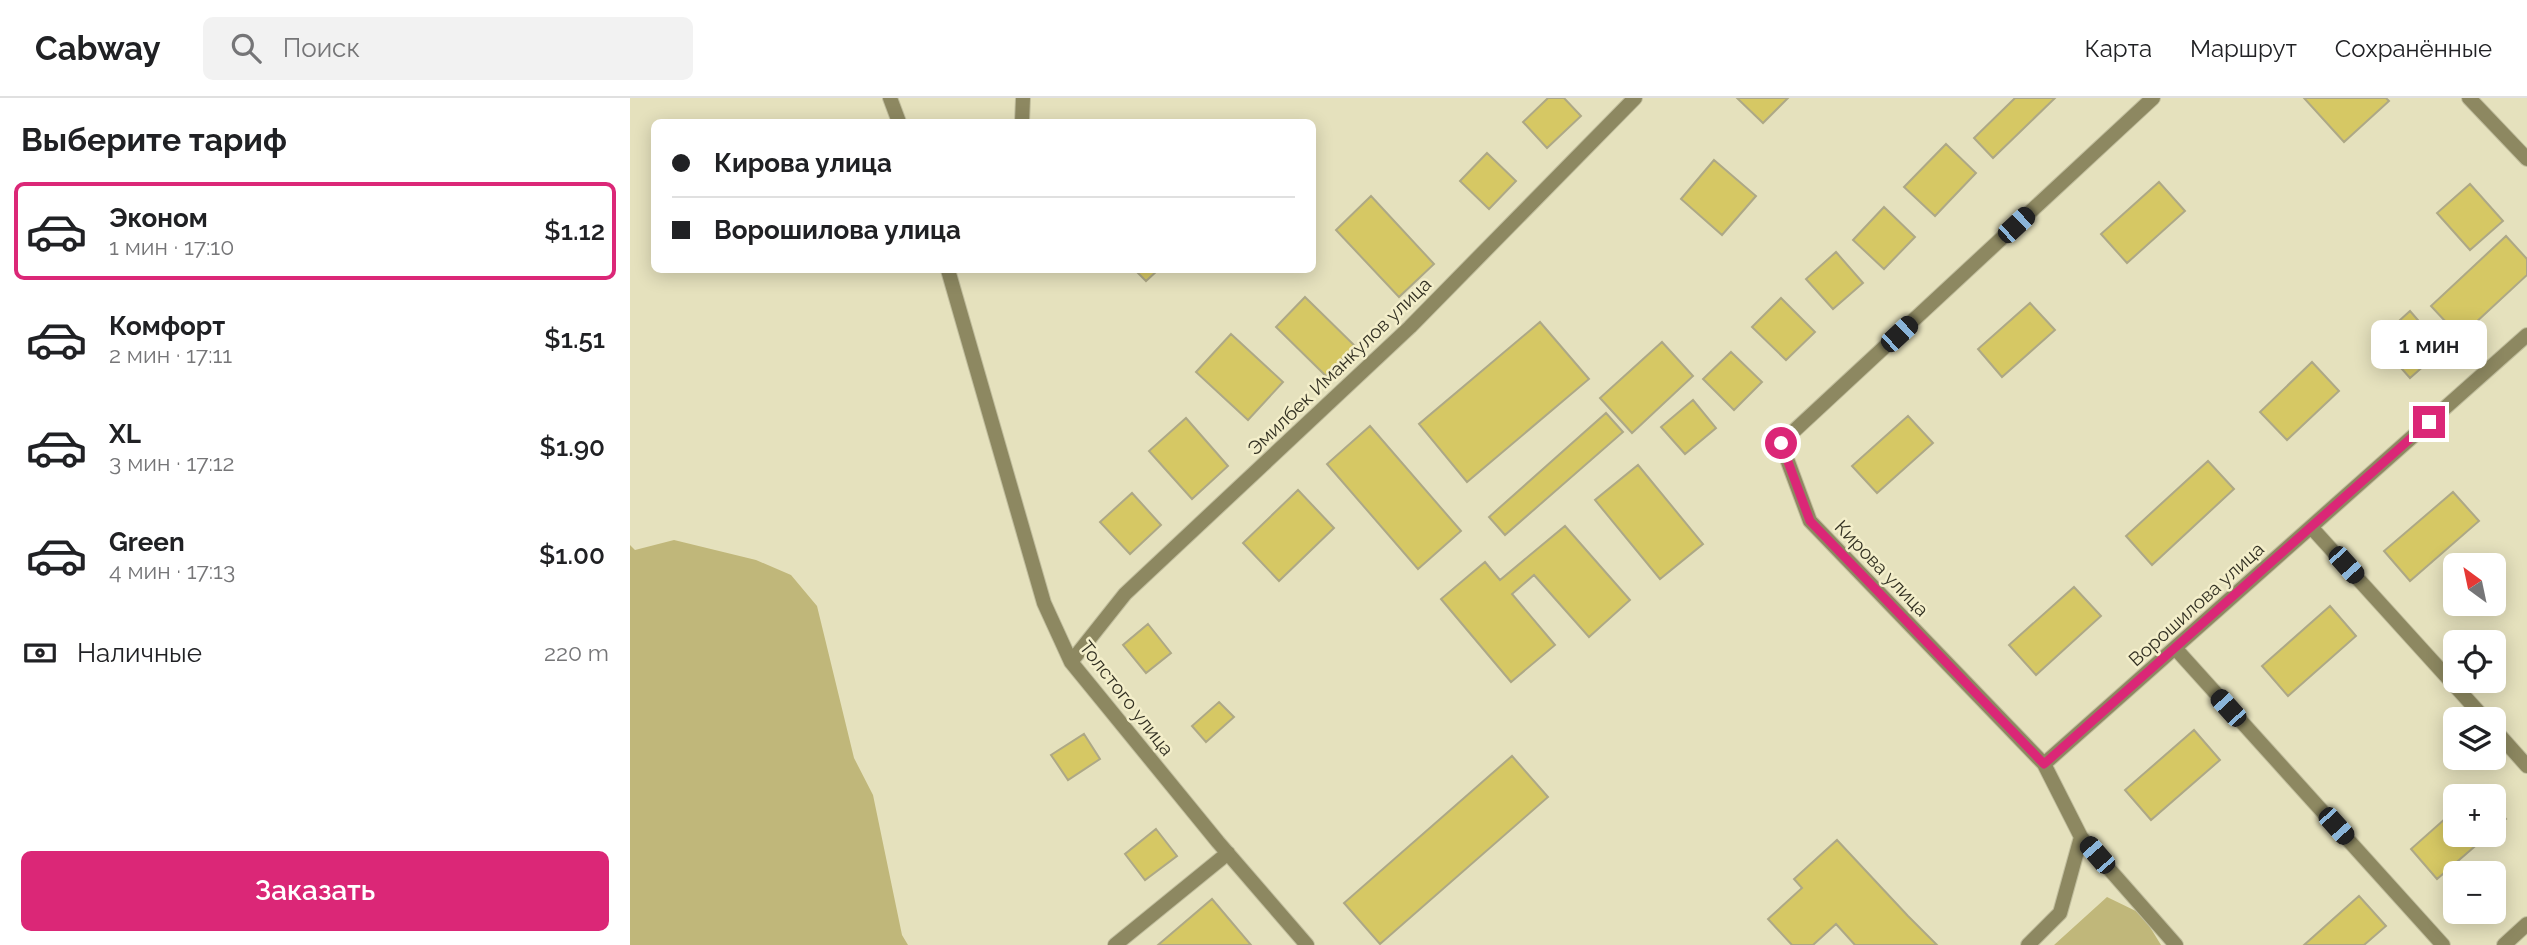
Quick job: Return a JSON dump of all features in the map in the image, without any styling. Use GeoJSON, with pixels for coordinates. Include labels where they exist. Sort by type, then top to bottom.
{"type":"FeatureCollection","features":[{"type":"Feature","properties":{"kind":"street"},"geometry":{"type":"LineString","coordinates":[[890,98],[898,119]]}},
{"type":"Feature","properties":{"kind":"street"},"geometry":{"type":"LineString","coordinates":[[1022,119],[1023,98]]}},
{"type":"Feature","properties":{"kind":"street","name":"Эмилбек Иманкулов улица"},"geometry":{"type":"LineString","coordinates":[[1071,663],[1125,594],[1410,327],[1635,98]]}},
{"type":"Feature","properties":{"kind":"street","name":"Кирова улица"},"geometry":{"type":"LineString","coordinates":[[2044,764],[1810,521],[1781,443],[2153,98]]}},
{"type":"Feature","properties":{"kind":"street"},"geometry":{"type":"LineString","coordinates":[[2469,98],[2527,159]]}},
{"type":"Feature","properties":{"kind":"street","name":"Толстого улица"},"geometry":{"type":"LineString","coordinates":[[949,273],[1044,603],[1071,663],[1307,945]]}},
{"type":"Feature","properties":{"kind":"street","name":"Ворошилова улица"},"geometry":{"type":"LineString","coordinates":[[2044,764],[2527,335]]}},
{"type":"Feature","properties":{"kind":"street"},"geometry":{"type":"LineString","coordinates":[[2311,527],[2474,707]]}},
{"type":"Feature","properties":{"kind":"street"},"geometry":{"type":"LineString","coordinates":[[2175,648],[2443,945]]}},
{"type":"Feature","properties":{"kind":"street"},"geometry":{"type":"LineString","coordinates":[[2506,742],[2527,766]]}},
{"type":"Feature","properties":{"kind":"street"},"geometry":{"type":"LineString","coordinates":[[2044,764],[2081,837],[2176,945]]}},
{"type":"Feature","properties":{"kind":"street"},"geometry":{"type":"LineString","coordinates":[[2028,945],[2060,913],[2081,837]]}},
{"type":"Feature","properties":{"kind":"street"},"geometry":{"type":"LineString","coordinates":[[1115,945],[1228,853]]}},
{"type":"Feature","properties":{"kind":"street"},"geometry":{"type":"LineString","coordinates":[[2504,945],[2527,923]]}},
{"type":"Feature","properties":{"kind":"shaded area"},"geometry":{"type":"Polygon","coordinates":[[[674,540],[756,560],[791,575],[817,606],[854,758],[873,795],[902,935],[908,945],[630,945],[630,545],[635,550],[674,540]]]}},
{"type":"Feature","properties":{"kind":"shaded area"},"geometry":{"type":"Polygon","coordinates":[[[2107,897],[2142,914],[2161,945],[2054,945],[2107,897]]]}},
{"type":"Feature","properties":{"kind":"building"},"geometry":{"type":"Polygon","coordinates":[[[1548,98],[1564,98],[1581,116],[1547,148],[1523,122],[1548,98]]]}},
{"type":"Feature","properties":{"kind":"building"},"geometry":{"type":"Polygon","coordinates":[[[1737,98],[1788,98],[1763,123],[1737,98]]]}},
{"type":"Feature","properties":{"kind":"building"},"geometry":{"type":"Polygon","coordinates":[[[2015,98],[2055,98],[1993,158],[1974,138],[2015,98]]]}},
{"type":"Feature","properties":{"kind":"building"},"geometry":{"type":"Polygon","coordinates":[[[2304,98],[2386,98],[2389,101],[2344,142],[2304,98]]]}},
{"type":"Feature","properties":{"kind":"building"},"geometry":{"type":"Polygon","coordinates":[[[1946,144],[1976,173],[1935,216],[1904,187],[1946,144]]]}},
{"type":"Feature","properties":{"kind":"building"},"geometry":{"type":"Polygon","coordinates":[[[1487,153],[1516,181],[1489,209],[1460,181],[1487,153]]]}},
{"type":"Feature","properties":{"kind":"building"},"geometry":{"type":"Polygon","coordinates":[[[1714,160],[1756,196],[1722,235],[1681,199],[1714,160]]]}},
{"type":"Feature","properties":{"kind":"building"},"geometry":{"type":"Polygon","coordinates":[[[2159,182],[2185,211],[2127,263],[2101,234],[2159,182]]]}},
{"type":"Feature","properties":{"kind":"building"},"geometry":{"type":"Polygon","coordinates":[[[2470,184],[2503,221],[2470,250],[2437,213],[2470,184]]]}},
{"type":"Feature","properties":{"kind":"building"},"geometry":{"type":"Polygon","coordinates":[[[1371,196],[1434,264],[1399,297],[1336,230],[1371,196]]]}},
{"type":"Feature","properties":{"kind":"building"},"geometry":{"type":"Polygon","coordinates":[[[1884,207],[1915,237],[1884,269],[1853,240],[1884,207]]]}},
{"type":"Feature","properties":{"kind":"building"},"geometry":{"type":"Polygon","coordinates":[[[2506,236],[2527,259],[2527,275],[2460,337],[2431,306],[2506,236]]]}},
{"type":"Feature","properties":{"kind":"building"},"geometry":{"type":"Polygon","coordinates":[[[1836,252],[1863,283],[1833,309],[1806,279],[1836,252]]]}},
{"type":"Feature","properties":{"kind":"building"},"geometry":{"type":"Polygon","coordinates":[[[1138,273],[1155,273],[1146,281],[1138,273]]]}},
{"type":"Feature","properties":{"kind":"building"},"geometry":{"type":"Polygon","coordinates":[[[1305,297],[1355,346],[1326,376],[1276,327],[1305,297]]]}},
{"type":"Feature","properties":{"kind":"building"},"geometry":{"type":"Polygon","coordinates":[[[1781,298],[1815,332],[1786,360],[1752,327],[1781,298]]]}},
{"type":"Feature","properties":{"kind":"building"},"geometry":{"type":"Polygon","coordinates":[[[2030,303],[2055,330],[2002,377],[1978,349],[2030,303]]]}},
{"type":"Feature","properties":{"kind":"building"},"geometry":{"type":"Polygon","coordinates":[[[2410,311],[2443,349],[2410,378],[2377,341],[2410,311]]]}},
{"type":"Feature","properties":{"kind":"building"},"geometry":{"type":"Polygon","coordinates":[[[1540,322],[1589,379],[1467,482],[1419,424],[1540,322]]]}},
{"type":"Feature","properties":{"kind":"building"},"geometry":{"type":"Polygon","coordinates":[[[1231,334],[1283,382],[1248,420],[1196,372],[1231,334]]]}},
{"type":"Feature","properties":{"kind":"building"},"geometry":{"type":"Polygon","coordinates":[[[1662,342],[1693,376],[1632,433],[1600,398],[1662,342]]]}},
{"type":"Feature","properties":{"kind":"building"},"geometry":{"type":"Polygon","coordinates":[[[1731,352],[1762,382],[1734,410],[1703,379],[1731,352]]]}},
{"type":"Feature","properties":{"kind":"building"},"geometry":{"type":"Polygon","coordinates":[[[2312,362],[2339,391],[2287,440],[2260,412],[2312,362]]]}},
{"type":"Feature","properties":{"kind":"building"},"geometry":{"type":"Polygon","coordinates":[[[1693,400],[1716,428],[1685,454],[1661,427],[1693,400]]]}},
{"type":"Feature","properties":{"kind":"building"},"geometry":{"type":"Polygon","coordinates":[[[1606,413],[1623,432],[1505,535],[1489,517],[1606,413]]]}},
{"type":"Feature","properties":{"kind":"building"},"geometry":{"type":"Polygon","coordinates":[[[1908,416],[1933,443],[1877,493],[1852,466],[1908,416]]]}},
{"type":"Feature","properties":{"kind":"building"},"geometry":{"type":"Polygon","coordinates":[[[1186,418],[1228,466],[1192,499],[1149,451],[1186,418]]]}},
{"type":"Feature","properties":{"kind":"building"},"geometry":{"type":"Polygon","coordinates":[[[1370,426],[1461,531],[1418,569],[1327,464],[1370,426]]]}},
{"type":"Feature","properties":{"kind":"building"},"geometry":{"type":"Polygon","coordinates":[[[2208,461],[2234,489],[2152,565],[2126,536],[2208,461]]]}},
{"type":"Feature","properties":{"kind":"building"},"geometry":{"type":"Polygon","coordinates":[[[1638,465],[1703,544],[1660,579],[1595,500],[1638,465]]]}},
{"type":"Feature","properties":{"kind":"building"},"geometry":{"type":"Polygon","coordinates":[[[1298,490],[1334,528],[1279,581],[1243,543],[1298,490]]]}},
{"type":"Feature","properties":{"kind":"building"},"geometry":{"type":"Polygon","coordinates":[[[2453,492],[2479,521],[2410,581],[2384,551],[2453,492]]]}},
{"type":"Feature","properties":{"kind":"building"},"geometry":{"type":"Polygon","coordinates":[[[1132,493],[1161,525],[1130,554],[1100,522],[1132,493]]]}},
{"type":"Feature","properties":{"kind":"building"},"geometry":{"type":"Polygon","coordinates":[[[1565,526],[1630,600],[1589,637],[1534,575],[1512,594],[1555,645],[1511,682],[1441,599],[1485,562],[1500,580],[1565,526]]]}},
{"type":"Feature","properties":{"kind":"building"},"geometry":{"type":"Polygon","coordinates":[[[2074,587],[2101,616],[2036,675],[2009,645],[2074,587]]]}},
{"type":"Feature","properties":{"kind":"building"},"geometry":{"type":"Polygon","coordinates":[[[2330,606],[2356,636],[2288,696],[2262,666],[2330,606]]]}},
{"type":"Feature","properties":{"kind":"building"},"geometry":{"type":"Polygon","coordinates":[[[1148,624],[1171,653],[1146,673],[1123,645],[1148,624]]]}},
{"type":"Feature","properties":{"kind":"building"},"geometry":{"type":"Polygon","coordinates":[[[1219,702],[1234,717],[1206,742],[1192,726],[1219,702]]]}},
{"type":"Feature","properties":{"kind":"building"},"geometry":{"type":"Polygon","coordinates":[[[2194,730],[2220,760],[2151,820],[2125,790],[2194,730]]]}},
{"type":"Feature","properties":{"kind":"building"},"geometry":{"type":"Polygon","coordinates":[[[1084,734],[1100,759],[1068,780],[1051,755],[1084,734]]]}},
{"type":"Feature","properties":{"kind":"building"},"geometry":{"type":"Polygon","coordinates":[[[1512,756],[1548,797],[1380,944],[1344,903],[1512,756]]]}},
{"type":"Feature","properties":{"kind":"building"},"geometry":{"type":"Polygon","coordinates":[[[2443,821],[2443,847],[2474,847],[2458,861],[2443,861],[2443,874],[2437,879],[2411,849],[2443,821]]]}},
{"type":"Feature","properties":{"kind":"building"},"geometry":{"type":"Polygon","coordinates":[[[1156,829],[1177,856],[1145,880],[1125,854],[1156,829]]]}},
{"type":"Feature","properties":{"kind":"building"},"geometry":{"type":"Polygon","coordinates":[[[1837,840],[1937,945],[1855,945],[1836,924],[1813,945],[1792,945],[1768,919],[1802,888],[1794,879],[1837,840]]]}},
{"type":"Feature","properties":{"kind":"building"},"geometry":{"type":"Polygon","coordinates":[[[2359,896],[2386,926],[2364,945],[2304,945],[2359,896]]]}},
{"type":"Feature","properties":{"kind":"building"},"geometry":{"type":"Polygon","coordinates":[[[1212,899],[1251,945],[1158,945],[1212,899]]]}},
{"type":"Feature","properties":{"kind":"route"},"geometry":{"type":"LineString","coordinates":[[1781,443],[1810,521],[2044,764],[2429,422]]}}]}
